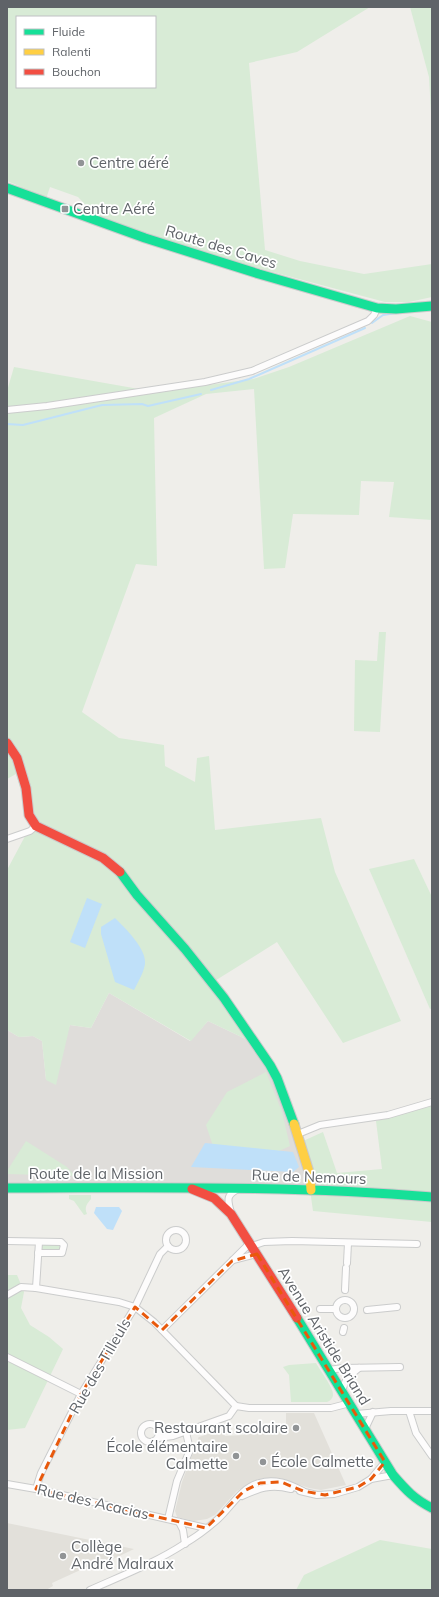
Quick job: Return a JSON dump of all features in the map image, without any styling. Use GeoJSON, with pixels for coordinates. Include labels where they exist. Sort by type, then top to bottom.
{"type":"FeatureCollection","features":[{"type":"Feature","properties":{"kind":"street","name":"Route des Caves"},"geometry":{"type":"LineString","coordinates":[[7,188],[145,238],[259,274],[377,308],[396,309],[432,306]]}},
{"type":"Feature","properties":{"kind":"street"},"geometry":{"type":"LineString","coordinates":[[7,410],[60,404],[190,384],[252,372],[368,321],[374,316],[377,308]]}},
{"type":"Feature","properties":{"kind":"street"},"geometry":{"type":"LineString","coordinates":[[7,743],[17,758],[26,788],[29,815],[36,826],[103,858],[121,873],[137,895],[185,949],[224,998],[262,1053],[277,1078],[298,1134],[310,1175],[311,1190]]}},
{"type":"Feature","properties":{"kind":"street"},"geometry":{"type":"LineString","coordinates":[[7,839],[30,831],[36,826]]}},
{"type":"Feature","properties":{"kind":"street"},"geometry":{"type":"LineString","coordinates":[[298,1134],[320,1125],[388,1115],[432,1102]]}},
{"type":"Feature","properties":{"kind":"street","name":"Rue de Nemours"},"geometry":{"type":"LineString","coordinates":[[186,1187],[311,1190],[432,1197]]}},
{"type":"Feature","properties":{"kind":"street","name":"Route de la Mission"},"geometry":{"type":"LineString","coordinates":[[7,1188],[186,1187]]}},
{"type":"Feature","properties":{"kind":"street","name":"Avenue Aristide Briand"},"geometry":{"type":"LineString","coordinates":[[186,1187],[215,1198],[231,1214],[342,1390],[393,1475],[408,1493],[418,1501],[432,1508]]}},
{"type":"Feature","properties":{"kind":"street"},"geometry":{"type":"LineString","coordinates":[[215,1198],[217,1188]]}},
{"type":"Feature","properties":{"kind":"street"},"geometry":{"type":"LineString","coordinates":[[217,1188],[228,1199],[231,1214]]}},
{"type":"Feature","properties":{"kind":"street"},"geometry":{"type":"LineString","coordinates":[[228,1199],[231,1192],[238,1189]]}},
{"type":"Feature","properties":{"kind":"street"},"geometry":{"type":"LineString","coordinates":[[7,1241],[61,1242],[64,1245],[62,1253],[38,1253]]}},
{"type":"Feature","properties":{"kind":"street"},"geometry":{"type":"LineString","coordinates":[[36,1288],[39,1242]]}},
{"type":"Feature","properties":{"kind":"street"},"geometry":{"type":"LineString","coordinates":[[162,1330],[251,1244],[264,1242],[417,1244]]}},
{"type":"Feature","properties":{"kind":"street"},"geometry":{"type":"LineString","coordinates":[[336,1309],[345,1295],[348,1243]]}},
{"type":"Feature","properties":{"kind":"street","name":"Rue des Tilleuls"},"geometry":{"type":"LineString","coordinates":[[36,1489],[41,1473],[81,1394],[135,1306],[160,1254],[168,1246]]}},
{"type":"Feature","properties":{"kind":"street"},"geometry":{"type":"LineString","coordinates":[[232,1261],[257,1254]]}},
{"type":"Feature","properties":{"kind":"street"},"geometry":{"type":"LineString","coordinates":[[7,1295],[21,1287],[36,1288],[135,1306],[162,1330],[236,1406],[249,1408],[330,1408],[350,1404]]}},
{"type":"Feature","properties":{"kind":"street"},"geometry":{"type":"LineString","coordinates":[[336,1309],[344,1325],[354,1310],[353,1304],[345,1295]]}},
{"type":"Feature","properties":{"kind":"street"},"geometry":{"type":"LineString","coordinates":[[354,1310],[397,1307]]}},
{"type":"Feature","properties":{"kind":"street"},"geometry":{"type":"LineString","coordinates":[[320,1309],[336,1309]]}},
{"type":"Feature","properties":{"kind":"street"},"geometry":{"type":"LineString","coordinates":[[7,1357],[81,1394]]}},
{"type":"Feature","properties":{"kind":"street"},"geometry":{"type":"LineString","coordinates":[[329,1370],[343,1368],[400,1367]]}},
{"type":"Feature","properties":{"kind":"street"},"geometry":{"type":"LineString","coordinates":[[342,1390],[347,1378],[359,1368]]}},
{"type":"Feature","properties":{"kind":"street"},"geometry":{"type":"LineString","coordinates":[[158,1438],[186,1432],[229,1416],[236,1406]]}},
{"type":"Feature","properties":{"kind":"street"},"geometry":{"type":"LineString","coordinates":[[408,1411],[416,1433],[432,1456]]}},
{"type":"Feature","properties":{"kind":"street"},"geometry":{"type":"LineString","coordinates":[[356,1414],[373,1412],[432,1411]]}},
{"type":"Feature","properties":{"kind":"street"},"geometry":{"type":"LineString","coordinates":[[365,1429],[373,1412]]}},
{"type":"Feature","properties":{"kind":"street"},"geometry":{"type":"LineString","coordinates":[[168,1519],[177,1481],[190,1450],[186,1432]]}},
{"type":"Feature","properties":{"kind":"street"},"geometry":{"type":"LineString","coordinates":[[90,1590],[185,1544],[219,1518],[238,1497],[261,1488],[271,1486],[316,1494],[334,1494],[358,1488],[371,1479],[385,1462]]}},
{"type":"Feature","properties":{"kind":"street"},"geometry":{"type":"LineString","coordinates":[[371,1479],[393,1475]]}},
{"type":"Feature","properties":{"kind":"street","name":"Rue des Acacias"},"geometry":{"type":"LineString","coordinates":[[7,1484],[36,1489],[206,1528]]}},
{"type":"Feature","properties":{"kind":"street"},"geometry":{"type":"LineString","coordinates":[[179,1522],[183,1530],[185,1544]]}},
{"type":"Feature","properties":{"kind":"highlighted area"},"geometry":{"type":"Polygon","coordinates":[[[257,1254],[385,1462],[371,1479],[358,1487],[325,1495],[303,1491],[281,1482],[260,1483],[244,1491],[206,1528],[36,1489],[81,1394],[135,1307],[162,1330],[232,1261],[257,1254]]]}},
{"type":"Feature","properties":{"kind":"shaded area"},"geometry":{"type":"Polygon","coordinates":[[[109,993],[190,1041],[208,1021],[254,1043],[281,1085],[309,1186],[7,1184],[7,1030],[19,1037],[33,1036],[42,1041],[46,1080],[70,1025],[91,1028],[109,993]]]}},
{"type":"Feature","properties":{"kind":"shaded area","name":"École Calmette"},"geometry":{"type":"Polygon","coordinates":[[[286,1413],[314,1413],[346,1485],[321,1490],[309,1488],[280,1478],[263,1478],[254,1481],[237,1491],[215,1515],[207,1519],[194,1521],[177,1517],[175,1511],[182,1482],[193,1453],[194,1445],[200,1444],[199,1437],[214,1432],[223,1432],[225,1436],[244,1435],[246,1432],[286,1431],[286,1413]]]}},
{"type":"Feature","properties":{"kind":"shaded area","name":"Collège André Malraux"},"geometry":{"type":"Polygon","coordinates":[[[7,1523],[134,1549],[107,1562],[100,1561],[52,1583],[53,1586],[46,1590],[7,1590],[7,1523]]]}},
{"type":"Feature","properties":{"kind":"green space"},"geometry":{"type":"Polygon","coordinates":[[[7,7],[370,7],[297,52],[249,63],[265,250],[300,261],[364,274],[432,264],[432,297],[409,302],[385,302],[175,246],[103,223],[78,197],[50,187],[45,202],[19,186],[7,181],[7,7]]]}},
{"type":"Feature","properties":{"kind":"green space"},"geometry":{"type":"Polygon","coordinates":[[[410,7],[432,7],[432,131],[429,77],[410,7]]]}},
{"type":"Feature","properties":{"kind":"green space"},"geometry":{"type":"Polygon","coordinates":[[[410,316],[432,322],[432,520],[389,517],[394,482],[361,481],[359,515],[293,514],[285,568],[264,569],[254,389],[206,394],[154,418],[157,566],[136,564],[82,712],[119,738],[164,745],[165,766],[195,782],[197,758],[209,756],[215,830],[321,818],[335,872],[401,1021],[343,1043],[277,942],[213,982],[254,1043],[208,1021],[191,1041],[109,993],[91,1028],[70,1025],[56,1085],[46,1080],[42,1041],[33,1036],[19,1037],[7,1030],[7,870],[31,825],[16,774],[7,779],[7,391],[14,367],[156,392],[253,379],[289,367],[410,316]]]}},
{"type":"Feature","properties":{"kind":"green space"},"geometry":{"type":"Polygon","coordinates":[[[379,632],[386,632],[380,732],[354,731],[355,660],[377,661],[379,632]]]}},
{"type":"Feature","properties":{"kind":"green space"},"geometry":{"type":"Polygon","coordinates":[[[414,859],[432,897],[432,1008],[430,1009],[369,869],[414,859]]]}},
{"type":"Feature","properties":{"kind":"green space"},"geometry":{"type":"Polygon","coordinates":[[[266,1072],[282,1112],[290,1146],[268,1156],[215,1152],[206,1125],[227,1092],[266,1072]]]}},
{"type":"Feature","properties":{"kind":"green space"},"geometry":{"type":"Polygon","coordinates":[[[432,1106],[432,1222],[313,1211],[303,1141],[323,1132],[337,1173],[382,1169],[376,1121],[432,1106]]]}},
{"type":"Feature","properties":{"kind":"green space"},"geometry":{"type":"Polygon","coordinates":[[[26,1141],[67,1167],[75,1176],[7,1174],[7,1171],[26,1141]]]}},
{"type":"Feature","properties":{"kind":"green space"},"geometry":{"type":"Polygon","coordinates":[[[69,1195],[91,1195],[91,1199],[86,1207],[87,1214],[84,1215],[74,1201],[69,1199],[69,1195]]]}},
{"type":"Feature","properties":{"kind":"green space"},"geometry":{"type":"Polygon","coordinates":[[[41,1244],[61,1244],[61,1250],[41,1250],[41,1244]]]}},
{"type":"Feature","properties":{"kind":"green space"},"geometry":{"type":"Polygon","coordinates":[[[7,1275],[17,1275],[24,1292],[21,1308],[30,1325],[49,1337],[63,1349],[25,1428],[7,1430],[7,1275]]]}},
{"type":"Feature","properties":{"kind":"green space"},"geometry":{"type":"Polygon","coordinates":[[[316,1363],[333,1392],[332,1398],[327,1402],[291,1402],[289,1375],[283,1367],[289,1365],[316,1363]]]}},
{"type":"Feature","properties":{"kind":"green space"},"geometry":{"type":"Polygon","coordinates":[[[380,1540],[432,1549],[432,1590],[296,1590],[304,1575],[380,1540]]]}},
{"type":"Feature","properties":{"kind":"water"},"geometry":{"type":"Polygon","coordinates":[[[87,898],[102,904],[85,948],[70,942],[87,898]]]}},
{"type":"Feature","properties":{"kind":"water"},"geometry":{"type":"Polygon","coordinates":[[[115,918],[139,945],[145,958],[145,964],[141,977],[134,990],[115,982],[101,934],[101,927],[115,918]]]}},
{"type":"Feature","properties":{"kind":"water"},"geometry":{"type":"Polygon","coordinates":[[[205,1143],[293,1152],[299,1167],[293,1172],[191,1167],[205,1143]]]}},
{"type":"Feature","properties":{"kind":"water"},"geometry":{"type":"Polygon","coordinates":[[[96,1207],[119,1207],[122,1211],[113,1230],[107,1229],[94,1213],[96,1207]]]}},
{"type":"Feature","properties":{"kind":"waterway"},"geometry":{"type":"LineString","coordinates":[[372,323],[383,315],[396,313]]}},
{"type":"Feature","properties":{"kind":"waterway"},"geometry":{"type":"LineString","coordinates":[[211,390],[249,379],[365,328]]}},
{"type":"Feature","properties":{"kind":"waterway"},"geometry":{"type":"LineString","coordinates":[[7,424],[23,425],[102,405],[142,404],[148,406],[201,394]]}},
{"type":"Feature","properties":{"kind":"traffic: fast"},"geometry":{"type":"LineString","coordinates":[[7,188],[145,238],[259,274],[377,308],[396,309],[432,306]]}},
{"type":"Feature","properties":{"kind":"traffic: fast"},"geometry":{"type":"LineString","coordinates":[[120,872],[137,895],[185,949],[224,998],[270,1065],[277,1078],[294,1124]]}},
{"type":"Feature","properties":{"kind":"traffic: fast"},"geometry":{"type":"LineString","coordinates":[[7,1188],[273,1189],[379,1193],[432,1197]]}},
{"type":"Feature","properties":{"kind":"traffic: fast"},"geometry":{"type":"LineString","coordinates":[[297,1318],[393,1475],[411,1494],[432,1508]]}},
{"type":"Feature","properties":{"kind":"traffic: slow"},"geometry":{"type":"LineString","coordinates":[[294,1124],[310,1175],[311,1190]]}},
{"type":"Feature","properties":{"kind":"traffic: jam"},"geometry":{"type":"LineString","coordinates":[[7,743],[17,758],[26,788],[29,815],[36,826],[103,858],[120,872]]}},
{"type":"Feature","properties":{"kind":"traffic: jam"},"geometry":{"type":"LineString","coordinates":[[192,1189],[214,1198],[231,1214],[297,1318]]}},
{"type":"Feature","properties":{"kind":"place","name":"Centre aéré"},"geometry":{"type":"Point","coordinates":[81,163]}},
{"type":"Feature","properties":{"kind":"place","name":"Centre Aéré"},"geometry":{"type":"Point","coordinates":[65,209]}},
{"type":"Feature","properties":{"kind":"place","name":"Restaurant scolaire"},"geometry":{"type":"Point","coordinates":[296,1428]}},
{"type":"Feature","properties":{"kind":"place","name":"École élémentaire Calmette"},"geometry":{"type":"Point","coordinates":[236,1456]}},
{"type":"Feature","properties":{"kind":"place","name":"École Calmette"},"geometry":{"type":"Point","coordinates":[263,1462]}},
{"type":"Feature","properties":{"kind":"place","name":"Collège André Malraux"},"geometry":{"type":"Point","coordinates":[63,1556]}}]}
